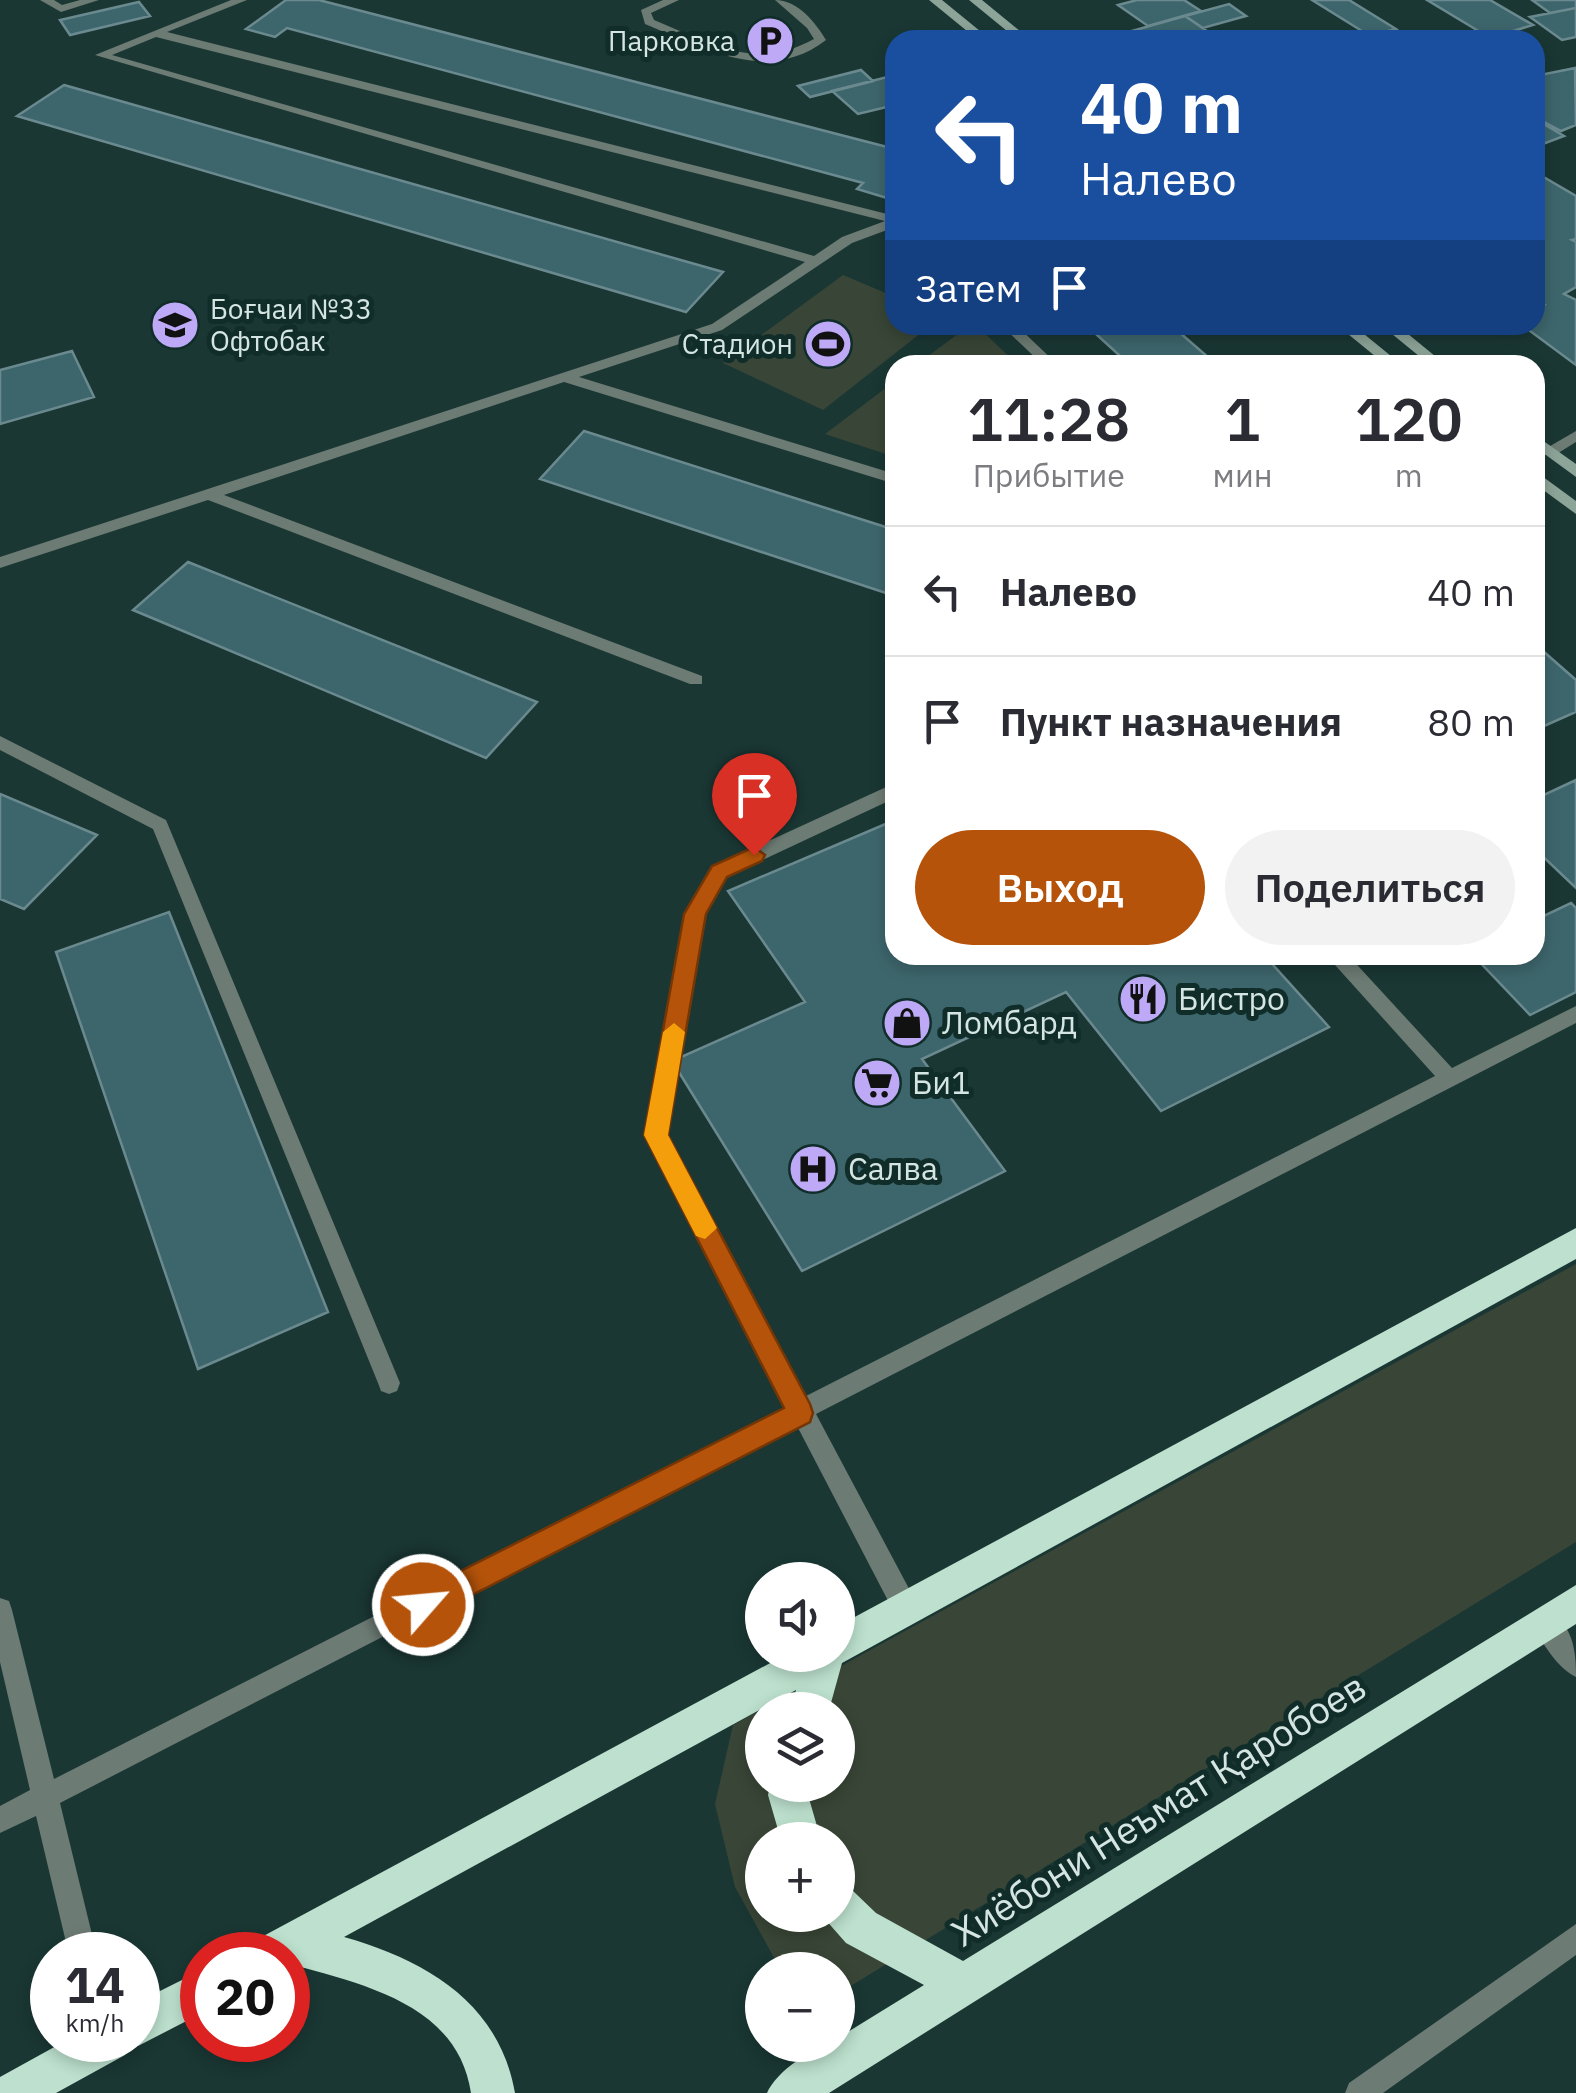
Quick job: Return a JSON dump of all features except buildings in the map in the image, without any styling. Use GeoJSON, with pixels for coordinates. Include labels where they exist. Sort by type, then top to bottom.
{"type":"FeatureCollection","features":[{"type":"Feature","properties":{"kind":"highway"},"geometry":{"type":"LineString","coordinates":[[855,1636],[1576,1242]]}},
{"type":"Feature","properties":{"kind":"highway","name":"Хиёбони Неъмат Қаробоев"},"geometry":{"type":"LineString","coordinates":[[790,2093],[1560,1613]]}},
{"type":"Feature","properties":{"kind":"highway"},"geometry":{"type":"LineString","coordinates":[[310,1934],[793,1672]]}},
{"type":"Feature","properties":{"kind":"highway"},"geometry":{"type":"LineString","coordinates":[[855,1921],[965,1984]]}},
{"type":"Feature","properties":{"kind":"highway"},"geometry":{"type":"LineString","coordinates":[[310,1957],[417,1981],[458,2014],[491,2077],[494,2093]]}},
{"type":"Feature","properties":{"kind":"highway"},"geometry":{"type":"LineString","coordinates":[[13,2093],[69,2062]]}},
{"type":"Feature","properties":{"kind":"street"},"geometry":{"type":"LineString","coordinates":[[46,0],[61,9],[93,0]]}},
{"type":"Feature","properties":{"kind":"street"},"geometry":{"type":"LineString","coordinates":[[241,0],[101,56],[816,261]]}},
{"type":"Feature","properties":{"kind":"street"},"geometry":{"type":"LineString","coordinates":[[673,0],[646,12],[649,22],[755,63],[802,53],[820,40],[812,26],[781,0]]}},
{"type":"Feature","properties":{"kind":"street"},"geometry":{"type":"LineString","coordinates":[[935,0],[972,30]]}},
{"type":"Feature","properties":{"kind":"street"},"geometry":{"type":"LineString","coordinates":[[975,0],[1012,30]]}},
{"type":"Feature","properties":{"kind":"street"},"geometry":{"type":"LineString","coordinates":[[155,33],[885,218]]}},
{"type":"Feature","properties":{"kind":"street"},"geometry":{"type":"LineString","coordinates":[[0,563],[717,327],[847,240],[885,225]]}},
{"type":"Feature","properties":{"kind":"street"},"geometry":{"type":"LineString","coordinates":[[1019,335],[1040,355]]}},
{"type":"Feature","properties":{"kind":"street"},"geometry":{"type":"LineString","coordinates":[[1356,335],[1382,355]]}},
{"type":"Feature","properties":{"kind":"street"},"geometry":{"type":"LineString","coordinates":[[1401,335],[1426,355]]}},
{"type":"Feature","properties":{"kind":"street"},"geometry":{"type":"LineString","coordinates":[[566,378],[885,477]]}},
{"type":"Feature","properties":{"kind":"street"},"geometry":{"type":"LineString","coordinates":[[1550,452],[1576,436]]}},
{"type":"Feature","properties":{"kind":"street"},"geometry":{"type":"LineString","coordinates":[[1545,448],[1576,472]]}},
{"type":"Feature","properties":{"kind":"street"},"geometry":{"type":"LineString","coordinates":[[1545,484],[1576,509]]}},
{"type":"Feature","properties":{"kind":"street"},"geometry":{"type":"LineString","coordinates":[[208,494],[696,680]]}},
{"type":"Feature","properties":{"kind":"street"},"geometry":{"type":"LineString","coordinates":[[0,742],[160,825],[389,1384]]}},
{"type":"Feature","properties":{"kind":"street"},"geometry":{"type":"LineString","coordinates":[[885,795],[719,872],[695,914],[656,1135],[905,1608]]}},
{"type":"Feature","properties":{"kind":"street"},"geometry":{"type":"LineString","coordinates":[[1345,965],[1450,1079]]}},
{"type":"Feature","properties":{"kind":"street"},"geometry":{"type":"LineString","coordinates":[[0,1820],[1576,1014]]}},
{"type":"Feature","properties":{"kind":"street"},"geometry":{"type":"LineString","coordinates":[[0,1610],[77,1932]]}},
{"type":"Feature","properties":{"kind":"street"},"geometry":{"type":"LineString","coordinates":[[1560,1613],[1576,1664]]}},
{"type":"Feature","properties":{"kind":"street"},"geometry":{"type":"LineString","coordinates":[[1359,2093],[1576,1938]]}},
{"type":"Feature","properties":{"kind":"green space","name":"Стадион"},"geometry":{"type":"Polygon","coordinates":[[[843,275],[885,293],[885,335],[918,335],[893,355],[885,355],[885,361],[823,410],[723,363],[843,275]]]}},
{"type":"Feature","properties":{"kind":"green space"},"geometry":{"type":"Polygon","coordinates":[[[956,335],[986,335],[1008,355],[930,355],[956,335]]]}},
{"type":"Feature","properties":{"kind":"green space"},"geometry":{"type":"Polygon","coordinates":[[[885,389],[885,454],[825,434],[885,389]]]}},
{"type":"Feature","properties":{"kind":"green space"},"geometry":{"type":"Polygon","coordinates":[[[1576,1264],[1576,1542],[855,1983],[855,1952],[771,1952],[760,1932],[855,1932],[855,1822],[745,1822],[745,1905],[735,1887],[715,1804],[733,1725],[745,1718],[745,1802],[855,1802],[855,1692],[793,1692],[830,1672],[855,1672],[855,1658],[1576,1264]]]}},
{"type":"Feature","properties":{"kind":"slow traffic"},"geometry":{"type":"LineString","coordinates":[[674,1032],[656,1135],[705,1228]]}},
{"type":"Feature","properties":{"kind":"place","name":"Парковка"},"geometry":{"type":"Point","coordinates":[770,41]}},
{"type":"Feature","properties":{"kind":"place","name":"Боғчаи №33 Офтобак"},"geometry":{"type":"Point","coordinates":[175,325]}},
{"type":"Feature","properties":{"kind":"place","name":"Стадион"},"geometry":{"type":"Point","coordinates":[828,344]}},
{"type":"Feature","properties":{"kind":"place","name":"Бистро"},"geometry":{"type":"Point","coordinates":[1143,999]}},
{"type":"Feature","properties":{"kind":"place","name":"Ломбард"},"geometry":{"type":"Point","coordinates":[907,1023]}},
{"type":"Feature","properties":{"kind":"place","name":"Би1"},"geometry":{"type":"Point","coordinates":[877,1083]}},
{"type":"Feature","properties":{"kind":"place","name":"Салва"},"geometry":{"type":"Point","coordinates":[813,1169]}},
{"type":"Feature","properties":{"kind":"route"},"geometry":{"type":"LineString","coordinates":[[423,1605],[800,1413],[656,1135],[695,914],[719,872],[754,855]]}}]}
